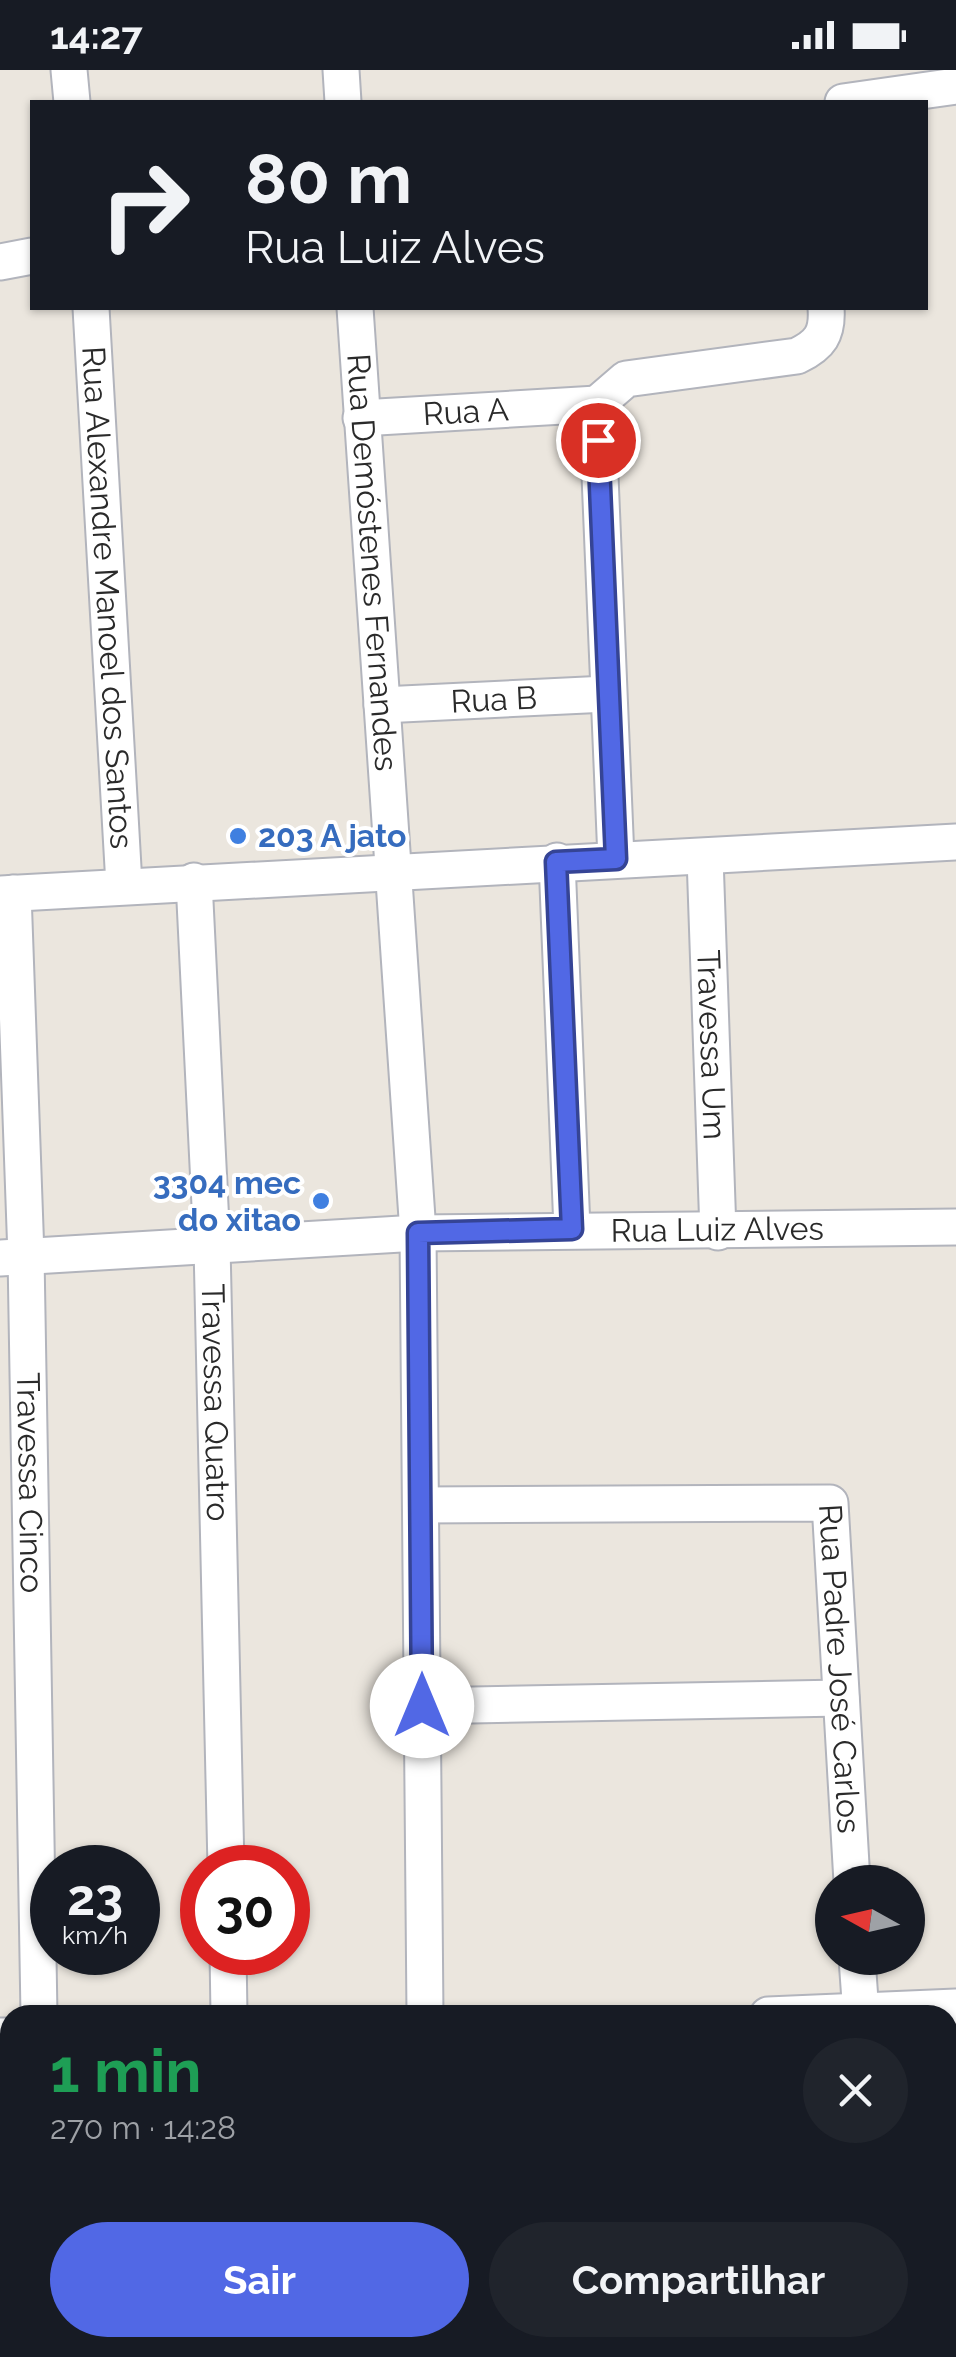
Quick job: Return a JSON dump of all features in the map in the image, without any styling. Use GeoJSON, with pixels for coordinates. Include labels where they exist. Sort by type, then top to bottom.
{"type":"FeatureCollection","features":[{"type":"Feature","properties":{"kind":"street"},"geometry":{"type":"LineString","coordinates":[[69,70],[72,100]]}},
{"type":"Feature","properties":{"kind":"street"},"geometry":{"type":"LineString","coordinates":[[341,70],[344,100]]}},
{"type":"Feature","properties":{"kind":"street"},"geometry":{"type":"LineString","coordinates":[[857,100],[956,86]]}},
{"type":"Feature","properties":{"kind":"street"},"geometry":{"type":"LineString","coordinates":[[0,262],[30,256]]}},
{"type":"Feature","properties":{"kind":"street","name":"Rua Alexandre Manoel dos Santos"},"geometry":{"type":"LineString","coordinates":[[91,310],[124,885]]}},
{"type":"Feature","properties":{"kind":"street","name":"Rua Demóstenes Fernandes"},"geometry":{"type":"LineString","coordinates":[[355,310],[418,1233],[424,2005]]}},
{"type":"Feature","properties":{"kind":"street"},"geometry":{"type":"LineString","coordinates":[[616,859],[596,404],[626,379],[797,356],[814,348],[824,335],[826,310]]}},
{"type":"Feature","properties":{"kind":"street","name":"Rua A"},"geometry":{"type":"LineString","coordinates":[[361,418],[596,404]]}},
{"type":"Feature","properties":{"kind":"street","name":"Rua B"},"geometry":{"type":"LineString","coordinates":[[382,705],[608,694]]}},
{"type":"Feature","properties":{"kind":"street"},"geometry":{"type":"LineString","coordinates":[[6,893],[956,842]]}},
{"type":"Feature","properties":{"kind":"street","name":"Travessa Um"},"geometry":{"type":"LineString","coordinates":[[705,857],[718,1232]]}},
{"type":"Feature","properties":{"kind":"street"},"geometry":{"type":"LineString","coordinates":[[556,862],[572,1229]]}},
{"type":"Feature","properties":{"kind":"street","name":"Travessa Quatro"},"geometry":{"type":"LineString","coordinates":[[194,880],[212,1246],[225,1845]]}},
{"type":"Feature","properties":{"kind":"street","name":"Travessa Cinco"},"geometry":{"type":"LineString","coordinates":[[6,893],[13,1258],[39,2005]]}},
{"type":"Feature","properties":{"kind":"street","name":"Rua Luiz Alves"},"geometry":{"type":"LineString","coordinates":[[13,1258],[418,1233],[956,1227]]}},
{"type":"Feature","properties":{"kind":"street","name":"Rua Padre José Carlos"},"geometry":{"type":"LineString","coordinates":[[421,1505],[830,1503],[851,1865]]}},
{"type":"Feature","properties":{"kind":"street"},"geometry":{"type":"LineString","coordinates":[[422,1706],[840,1698]]}},
{"type":"Feature","properties":{"kind":"street"},"geometry":{"type":"LineString","coordinates":[[228,1975],[229,2005]]}},
{"type":"Feature","properties":{"kind":"street"},"geometry":{"type":"LineString","coordinates":[[858,1975],[860,2005]]}},
{"type":"Feature","properties":{"kind":"place","name":"203 A jato"},"geometry":{"type":"Point","coordinates":[238,836]}},
{"type":"Feature","properties":{"kind":"place","name":"3304 mec do xitao"},"geometry":{"type":"Point","coordinates":[321,1201]}},
{"type":"Feature","properties":{"kind":"route"},"geometry":{"type":"LineString","coordinates":[[422,1706],[418,1233],[572,1229],[556,862],[616,859],[598,440]]}}]}
